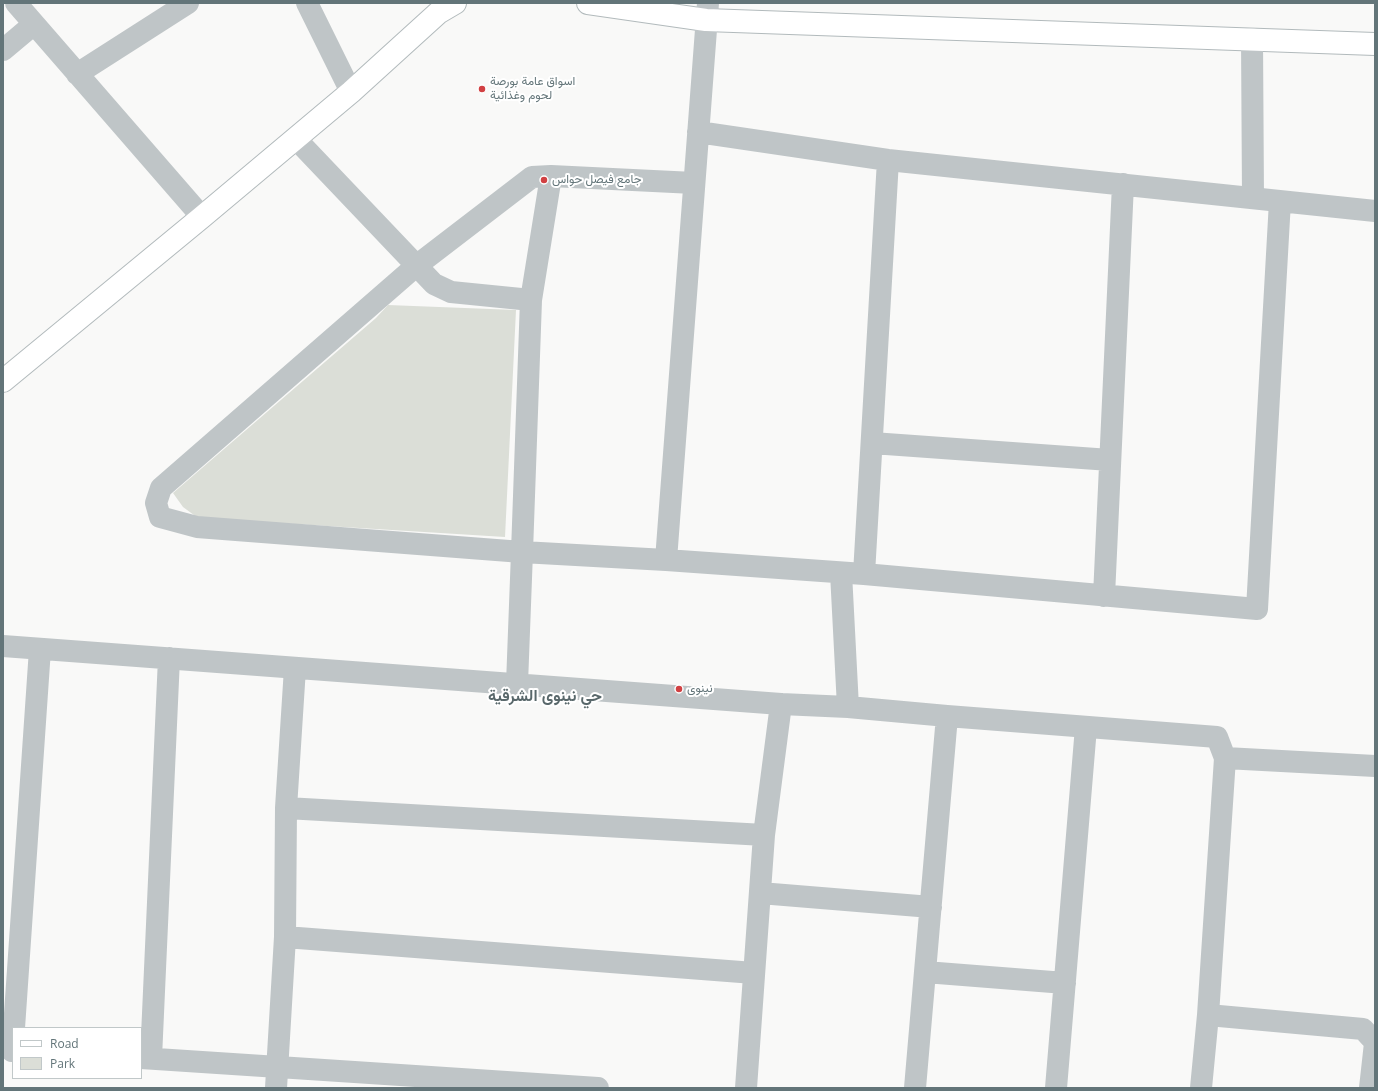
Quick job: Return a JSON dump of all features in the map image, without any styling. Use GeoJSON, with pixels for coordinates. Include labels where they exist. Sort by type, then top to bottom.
{"type":"FeatureCollection","features":[{"type":"Feature","properties":{"kind":"main road"},"geometry":{"type":"LineString","coordinates":[[3,381],[296,139],[351,92],[438,13],[455,3]]}},
{"type":"Feature","properties":{"kind":"main road"},"geometry":{"type":"LineString","coordinates":[[588,3],[707,12],[1375,44]]}},
{"type":"Feature","properties":{"kind":"street"},"geometry":{"type":"LineString","coordinates":[[16,3],[202,217]]}},
{"type":"Feature","properties":{"kind":"street"},"geometry":{"type":"LineString","coordinates":[[77,74],[188,3]]}},
{"type":"Feature","properties":{"kind":"street"},"geometry":{"type":"LineString","coordinates":[[307,3],[351,92]]}},
{"type":"Feature","properties":{"kind":"street"},"geometry":{"type":"LineString","coordinates":[[666,560],[707,12]]}},
{"type":"Feature","properties":{"kind":"street"},"geometry":{"type":"LineString","coordinates":[[3,50],[34,24]]}},
{"type":"Feature","properties":{"kind":"street"},"geometry":{"type":"LineString","coordinates":[[1252,39],[1253,198]]}},
{"type":"Feature","properties":{"kind":"street"},"geometry":{"type":"LineString","coordinates":[[698,132],[888,160],[1375,211]]}},
{"type":"Feature","properties":{"kind":"street"},"geometry":{"type":"LineString","coordinates":[[296,139],[434,284],[451,292],[531,300]]}},
{"type":"Feature","properties":{"kind":"street"},"geometry":{"type":"LineString","coordinates":[[864,574],[888,160]]}},
{"type":"Feature","properties":{"kind":"street"},"geometry":{"type":"LineString","coordinates":[[694,183],[551,176],[532,177],[416,266],[161,488],[156,503],[160,517],[197,527],[522,552],[666,560],[864,574],[1257,609],[1280,201]]}},
{"type":"Feature","properties":{"kind":"street"},"geometry":{"type":"LineString","coordinates":[[517,684],[531,300],[551,176]]}},
{"type":"Feature","properties":{"kind":"street"},"geometry":{"type":"LineString","coordinates":[[1104,596],[1123,184]]}},
{"type":"Feature","properties":{"kind":"street"},"geometry":{"type":"LineString","coordinates":[[872,443],[1110,460]]}},
{"type":"Feature","properties":{"kind":"street"},"geometry":{"type":"LineString","coordinates":[[841,573],[848,707]]}},
{"type":"Feature","properties":{"kind":"street"},"geometry":{"type":"LineString","coordinates":[[3,646],[780,704],[848,707],[1217,737],[1225,758],[1208,1015],[1201,1088]]}},
{"type":"Feature","properties":{"kind":"street"},"geometry":{"type":"LineString","coordinates":[[14,1027],[40,649]]}},
{"type":"Feature","properties":{"kind":"street"},"geometry":{"type":"LineString","coordinates":[[169,658],[146,1058],[598,1088]]}},
{"type":"Feature","properties":{"kind":"street"},"geometry":{"type":"LineString","coordinates":[[276,1088],[285,936],[286,808],[295,668]]}},
{"type":"Feature","properties":{"kind":"street"},"geometry":{"type":"LineString","coordinates":[[746,1088],[764,835],[780,704]]}},
{"type":"Feature","properties":{"kind":"street"},"geometry":{"type":"LineString","coordinates":[[915,1088],[947,716]]}},
{"type":"Feature","properties":{"kind":"street"},"geometry":{"type":"LineString","coordinates":[[1056,1088],[1086,727]]}},
{"type":"Feature","properties":{"kind":"street"},"geometry":{"type":"LineString","coordinates":[[1225,758],[1375,766]]}},
{"type":"Feature","properties":{"kind":"street"},"geometry":{"type":"LineString","coordinates":[[286,808],[764,835]]}},
{"type":"Feature","properties":{"kind":"street"},"geometry":{"type":"LineString","coordinates":[[760,893],[931,907]]}},
{"type":"Feature","properties":{"kind":"street"},"geometry":{"type":"LineString","coordinates":[[285,936],[754,973]]}},
{"type":"Feature","properties":{"kind":"street"},"geometry":{"type":"LineString","coordinates":[[925,972],[1065,983]]}},
{"type":"Feature","properties":{"kind":"street"},"geometry":{"type":"LineString","coordinates":[[1208,1015],[1363,1029],[1375,1042],[1370,1088]]}},
{"type":"Feature","properties":{"kind":"green space"},"geometry":{"type":"Polygon","coordinates":[[[388,305],[516,310],[505,537],[198,518],[183,507],[173,493],[376,318],[388,305]]]}},
{"type":"Feature","properties":{"kind":"place","name":"اسواق عامة بورصة لحوم وغذائية"},"geometry":{"type":"Point","coordinates":[482,89]}},
{"type":"Feature","properties":{"kind":"place","name":"جامع فيصل حواس"},"geometry":{"type":"Point","coordinates":[544,180]}},
{"type":"Feature","properties":{"kind":"place","name":"نينوى"},"geometry":{"type":"Point","coordinates":[679,689]}},
{"type":"Feature","properties":{"kind":"district","name":"حي نينوى الشرقية"},"geometry":{"type":"Point","coordinates":[545,696]}}]}
